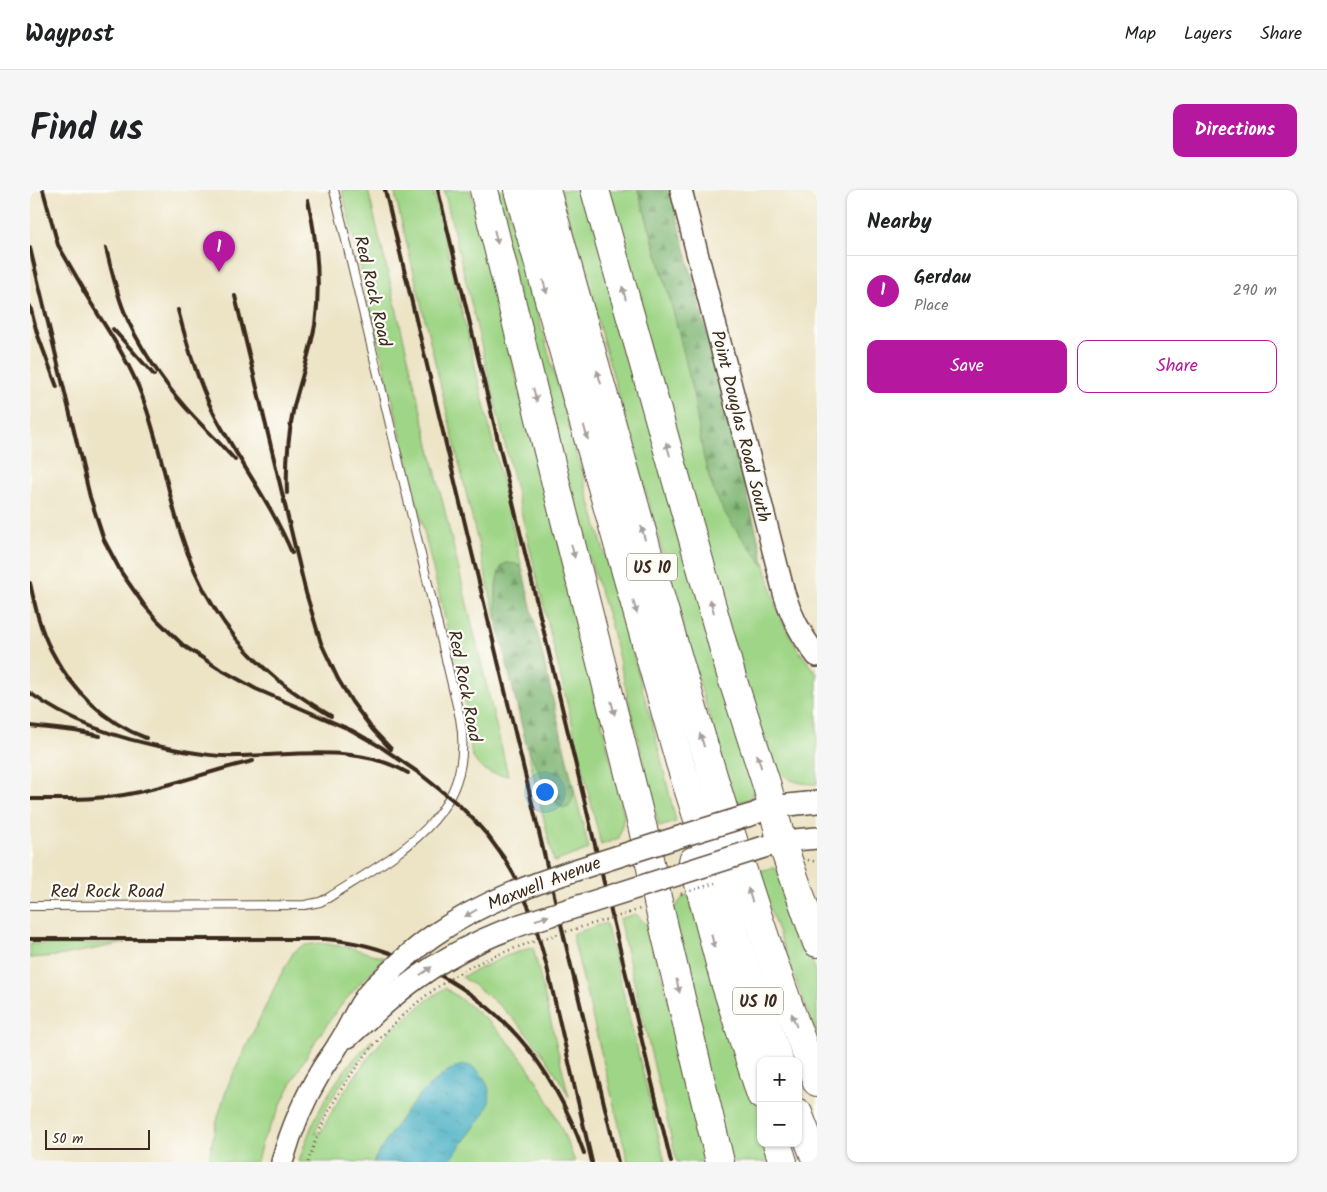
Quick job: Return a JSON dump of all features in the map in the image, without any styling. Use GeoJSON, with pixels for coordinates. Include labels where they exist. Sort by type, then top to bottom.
{"type":"FeatureCollection","features":[{"type":"Feature","properties":{"kind":"highway"},"geometry":{"type":"LineString","coordinates":[[484,190],[647,847],[720,1162]]}},
{"type":"Feature","properties":{"kind":"highway","name":"US 10"},"geometry":{"type":"LineString","coordinates":[[518,190],[680,763],[725,905],[778,1057]]}},
{"type":"Feature","properties":{"kind":"highway","name":"US 10"},"geometry":{"type":"LineString","coordinates":[[546,190],[709,765],[760,923],[817,1082]]}},
{"type":"Feature","properties":{"kind":"highway"},"geometry":{"type":"LineString","coordinates":[[595,190],[732,678],[767,786],[763,811],[773,845],[817,943]]}},
{"type":"Feature","properties":{"kind":"highway"},"geometry":{"type":"LineString","coordinates":[[644,638],[679,803],[714,946],[757,1083]]}},
{"type":"Feature","properties":{"kind":"highway"},"geometry":{"type":"LineString","coordinates":[[817,883],[817,893]]}},
{"type":"Feature","properties":{"kind":"highway"},"geometry":{"type":"LineString","coordinates":[[802,1123],[817,1162]]}},
{"type":"Feature","properties":{"kind":"highway"},"geometry":{"type":"LineString","coordinates":[[778,1147],[783,1162]]}},
{"type":"Feature","properties":{"kind":"main road","name":"Point Douglas Road South"},"geometry":{"type":"LineString","coordinates":[[681,190],[784,593],[795,621],[817,656]]}},
{"type":"Feature","properties":{"kind":"main road","name":"Maxwell Avenue"},"geometry":{"type":"LineString","coordinates":[[388,1001],[409,954],[434,935],[486,904],[530,885],[763,811],[801,803],[817,802]]}},
{"type":"Feature","properties":{"kind":"main road","name":"Maxwell Avenue"},"geometry":{"type":"LineString","coordinates":[[282,1162],[292,1131],[305,1101],[364,997],[388,1001],[432,967],[466,947],[523,924],[657,894],[773,845],[817,838]]}},
{"type":"Feature","properties":{"kind":"lane","name":"Red Rock Road"},"geometry":{"type":"LineString","coordinates":[[30,906],[316,904],[410,844],[438,816],[455,788],[463,756],[463,735],[460,718],[334,190]]}},
{"type":"Feature","properties":{"kind":"path"},"geometry":{"type":"LineString","coordinates":[[308,1162],[321,1126],[332,1105],[376,1043],[388,1001],[419,1001],[442,984],[470,967],[486,960],[533,942],[629,913]]}},
{"type":"Feature","properties":{"kind":"green space"},"geometry":{"type":"Polygon","coordinates":[[[342,190],[368,190],[508,775],[490,773],[480,767],[471,751],[468,715],[342,190]]]}},
{"type":"Feature","properties":{"kind":"green space"},"geometry":{"type":"Polygon","coordinates":[[[394,190],[433,190],[522,568],[520,566],[504,564],[497,577],[498,627],[394,190]]]}},
{"type":"Feature","properties":{"kind":"green space"},"geometry":{"type":"Polygon","coordinates":[[[444,190],[470,190],[535,454],[551,507],[624,816],[619,838],[601,845],[444,190]]]}},
{"type":"Feature","properties":{"kind":"green space"},"geometry":{"type":"Polygon","coordinates":[[[493,190],[503,190],[655,734],[676,822],[659,827],[610,622],[567,490],[493,190]]]}},
{"type":"Feature","properties":{"kind":"green space"},"geometry":{"type":"Polygon","coordinates":[[[561,190],[589,190],[758,787],[749,799],[736,803],[717,745],[561,190]]]}},
{"type":"Feature","properties":{"kind":"green space"},"geometry":{"type":"Polygon","coordinates":[[[603,190],[638,190],[679,329],[695,403],[704,458],[714,492],[748,545],[765,566],[776,606],[783,623],[798,650],[817,673],[817,784],[801,783],[789,779],[767,759],[603,190]]]}},
{"type":"Feature","properties":{"kind":"green space"},"geometry":{"type":"Polygon","coordinates":[[[638,190],[670,190],[765,566],[730,521],[709,478],[694,397],[679,335],[660,262],[638,190]]]}},
{"type":"Feature","properties":{"kind":"green space"},"geometry":{"type":"Polygon","coordinates":[[[507,563],[516,564],[522,568],[574,789],[569,807],[565,808],[561,807],[552,797],[527,748],[498,627],[496,603],[497,578],[502,566],[507,563]]]}},
{"type":"Feature","properties":{"kind":"green space"},"geometry":{"type":"Polygon","coordinates":[[[527,748],[557,804],[573,798],[574,789],[589,849],[554,862],[527,748]]]}},
{"type":"Feature","properties":{"kind":"green space"},"geometry":{"type":"Polygon","coordinates":[[[771,868],[780,869],[817,975],[817,1035],[757,872],[771,868]]]}},
{"type":"Feature","properties":{"kind":"green space"},"geometry":{"type":"Polygon","coordinates":[[[694,893],[723,1000],[757,1105],[757,1147],[770,1147],[776,1162],[727,1162],[670,914],[684,896],[694,893]]]}},
{"type":"Feature","properties":{"kind":"green space"},"geometry":{"type":"Polygon","coordinates":[[[636,914],[651,929],[707,1162],[677,1162],[619,919],[636,914]]]}},
{"type":"Feature","properties":{"kind":"green space"},"geometry":{"type":"Polygon","coordinates":[[[606,923],[665,1162],[628,1162],[572,934],[606,923]]]}},
{"type":"Feature","properties":{"kind":"green space"},"geometry":{"type":"Polygon","coordinates":[[[126,943],[58,956],[30,958],[30,944],[126,943]]]}},
{"type":"Feature","properties":{"kind":"green space"},"geometry":{"type":"Polygon","coordinates":[[[320,943],[352,948],[385,958],[351,993],[311,1049],[261,1145],[257,1162],[209,1162],[222,1102],[229,1083],[279,978],[293,953],[305,945],[320,943]]]}},
{"type":"Feature","properties":{"kind":"green space"},"geometry":{"type":"Polygon","coordinates":[[[533,947],[569,1097],[555,1072],[531,1038],[493,999],[462,977],[506,956],[533,947]]]}},
{"type":"Feature","properties":{"kind":"green space"},"geometry":{"type":"Polygon","coordinates":[[[445,988],[485,1018],[518,1053],[551,1106],[575,1162],[299,1162],[311,1128],[327,1096],[359,1053],[372,1040],[372,1044],[332,1098],[315,1134],[321,1132],[345,1090],[394,1026],[445,988]]]}},
{"type":"Feature","properties":{"kind":"water"},"geometry":{"type":"Polygon","coordinates":[[[466,1065],[472,1067],[484,1078],[490,1095],[489,1103],[482,1117],[448,1162],[373,1162],[386,1140],[416,1099],[449,1070],[466,1065]]]}},
{"type":"Feature","properties":{"kind":"railway"},"geometry":{"type":"LineString","coordinates":[[43,190],[58,245],[87,295]]}},
{"type":"Feature","properties":{"kind":"railway"},"geometry":{"type":"LineString","coordinates":[[385,190],[618,1162]]}},
{"type":"Feature","properties":{"kind":"railway"},"geometry":{"type":"LineString","coordinates":[[438,190],[671,1162]]}},
{"type":"Feature","properties":{"kind":"railway"},"geometry":{"type":"LineString","coordinates":[[287,493],[288,450],[292,417],[311,346],[317,310],[317,262],[308,200]]}},
{"type":"Feature","properties":{"kind":"railway"},"geometry":{"type":"LineString","coordinates":[[30,248],[90,497],[104,540],[121,572],[144,605],[184,646],[256,689],[351,730],[381,747],[419,773],[459,805],[488,836],[514,875],[533,917],[547,967],[592,1162]]}},
{"type":"Feature","properties":{"kind":"railway"},"geometry":{"type":"LineString","coordinates":[[106,248],[121,303],[129,323],[143,348],[159,374],[177,397],[235,460]]}},
{"type":"Feature","properties":{"kind":"railway"},"geometry":{"type":"LineString","coordinates":[[83,290],[130,368],[142,396],[181,534],[188,555],[207,596],[231,632],[261,665],[291,690],[331,716]]}},
{"type":"Feature","properties":{"kind":"railway"},"geometry":{"type":"LineString","coordinates":[[235,296],[306,593],[321,643],[338,679],[352,702],[373,730],[391,749]]}},
{"type":"Feature","properties":{"kind":"railway"},"geometry":{"type":"LineString","coordinates":[[30,306],[37,333],[57,387]]}},
{"type":"Feature","properties":{"kind":"railway"},"geometry":{"type":"LineString","coordinates":[[178,310],[193,362],[213,412],[264,499],[292,553]]}},
{"type":"Feature","properties":{"kind":"railway"},"geometry":{"type":"LineString","coordinates":[[113,329],[154,375]]}},
{"type":"Feature","properties":{"kind":"railway"},"geometry":{"type":"LineString","coordinates":[[30,583],[44,634],[51,650],[68,678],[90,703],[103,714],[146,738]]}},
{"type":"Feature","properties":{"kind":"railway"},"geometry":{"type":"LineString","coordinates":[[30,693],[63,714],[80,722],[135,741],[221,756],[302,753],[346,754],[388,764],[408,773]]}},
{"type":"Feature","properties":{"kind":"railway"},"geometry":{"type":"LineString","coordinates":[[30,726],[100,736]]}},
{"type":"Feature","properties":{"kind":"railway"},"geometry":{"type":"LineString","coordinates":[[30,799],[82,799],[134,793],[253,761]]}},
{"type":"Feature","properties":{"kind":"railway"},"geometry":{"type":"LineString","coordinates":[[30,939],[325,939],[379,949],[400,957],[442,976],[470,994],[496,1014],[518,1037],[538,1062],[556,1090],[571,1120],[584,1153]]}},
{"type":"Feature","properties":{"kind":"place","name":"Gerdau"},"geometry":{"type":"Point","coordinates":[219,272]}}]}
